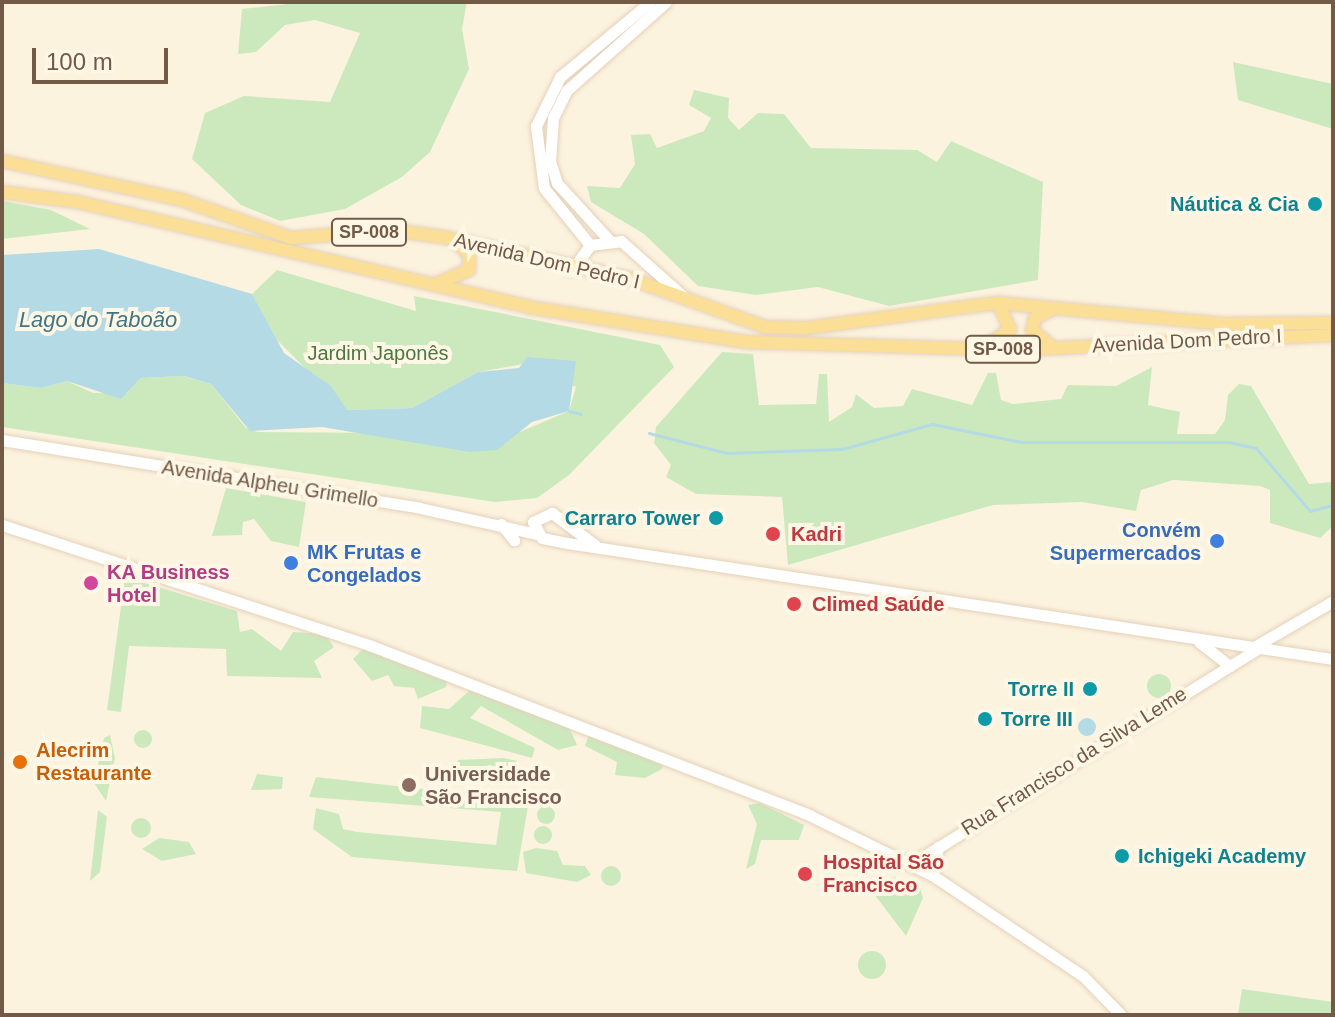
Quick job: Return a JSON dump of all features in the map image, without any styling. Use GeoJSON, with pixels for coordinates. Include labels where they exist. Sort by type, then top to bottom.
{"type":"FeatureCollection","features":[{"type":"Feature","properties":{"kind":"main road","name":"Avenida Dom Pedro I"},"geometry":{"type":"LineString","coordinates":[[2,161],[182,200],[291,238],[392,230],[448,238],[572,270],[631,279],[694,306],[765,327],[807,328],[998,303],[1223,324],[1333,323]]}},
{"type":"Feature","properties":{"kind":"main road","name":"Avenida Dom Pedro I"},"geometry":{"type":"LineString","coordinates":[[2,192],[78,202],[630,327],[746,342],[1055,348],[1333,335]]}},
{"type":"Feature","properties":{"kind":"main road"},"geometry":{"type":"LineString","coordinates":[[431,283],[456,280],[469,270],[469,254],[448,238]]}},
{"type":"Feature","properties":{"kind":"main road"},"geometry":{"type":"LineString","coordinates":[[984,347],[1010,329],[998,303]]}},
{"type":"Feature","properties":{"kind":"main road"},"geometry":{"type":"LineString","coordinates":[[1055,348],[1032,330],[1035,318],[1058,307]]}},
{"type":"Feature","properties":{"kind":"street"},"geometry":{"type":"LineString","coordinates":[[590,245],[544,188],[536,126],[560,77],[650,2]]}},
{"type":"Feature","properties":{"kind":"street"},"geometry":{"type":"LineString","coordinates":[[609,240],[557,183],[550,162],[553,118],[566,91],[666,2]]}},
{"type":"Feature","properties":{"kind":"street"},"geometry":{"type":"LineString","coordinates":[[572,270],[590,245],[609,240],[633,247],[694,306]]}},
{"type":"Feature","properties":{"kind":"street","name":"Avenida Alpheu Grimello"},"geometry":{"type":"LineString","coordinates":[[2,440],[501,523],[550,539],[1198,641],[1222,640]]}},
{"type":"Feature","properties":{"kind":"street"},"geometry":{"type":"LineString","coordinates":[[536,534],[541,513],[595,545]]}},
{"type":"Feature","properties":{"kind":"street"},"geometry":{"type":"LineString","coordinates":[[501,523],[514,540]]}},
{"type":"Feature","properties":{"kind":"street"},"geometry":{"type":"LineString","coordinates":[[550,539],[560,523]]}},
{"type":"Feature","properties":{"kind":"street"},"geometry":{"type":"LineString","coordinates":[[2,525],[282,617],[809,815],[932,875],[1083,976],[1121,1015]]}},
{"type":"Feature","properties":{"kind":"street"},"geometry":{"type":"LineString","coordinates":[[1198,641],[1230,666],[1333,601]]}},
{"type":"Feature","properties":{"kind":"street"},"geometry":{"type":"LineString","coordinates":[[1284,633],[1287,651]]}},
{"type":"Feature","properties":{"kind":"street"},"geometry":{"type":"LineString","coordinates":[[1209,674],[1222,640],[1333,659]]}},
{"type":"Feature","properties":{"kind":"street"},"geometry":{"type":"LineString","coordinates":[[1239,642],[1242,657]]}},
{"type":"Feature","properties":{"kind":"street","name":"Rua Francisco da Silva Leme"},"geometry":{"type":"LineString","coordinates":[[910,865],[1209,674],[1230,666]]}},
{"type":"Feature","properties":{"kind":"street","name":"Rua Francisco da Silva Leme"},"geometry":{"type":"LineString","coordinates":[[932,875],[938,847]]}},
{"type":"Feature","properties":{"kind":"green space"},"geometry":{"type":"Polygon","coordinates":[[[305,2],[467,2],[462,29],[469,69],[430,152],[402,177],[345,209],[280,221],[241,205],[192,159],[205,113],[244,96],[330,102],[360,33],[315,20],[285,25],[256,52],[238,54],[242,9],[305,2]]]}},
{"type":"Feature","properties":{"kind":"green space"},"geometry":{"type":"Polygon","coordinates":[[[1233,62],[1333,84],[1333,129],[1238,100],[1233,62]]]}},
{"type":"Feature","properties":{"kind":"green space"},"geometry":{"type":"Polygon","coordinates":[[[694,90],[729,98],[728,118],[739,130],[758,113],[784,114],[811,148],[917,150],[937,162],[951,141],[1043,182],[1038,280],[889,306],[818,287],[756,295],[698,286],[644,234],[591,202],[587,186],[620,188],[635,164],[631,135],[650,134],[657,148],[704,131],[711,118],[689,105],[694,90]]]}},
{"type":"Feature","properties":{"kind":"green space"},"geometry":{"type":"Polygon","coordinates":[[[2,201],[51,210],[90,229],[2,239],[2,201]]]}},
{"type":"Feature","properties":{"kind":"green space","name":"Jardim Japonês"},"geometry":{"type":"Polygon","coordinates":[[[277,270],[416,311],[414,296],[660,345],[674,367],[569,475],[537,498],[495,502],[2,427],[2,383],[41,388],[67,381],[93,393],[127,393],[141,378],[183,376],[211,384],[246,428],[258,432],[515,434],[569,411],[576,387],[524,364],[478,372],[412,408],[347,410],[271,334],[252,294],[277,270]]]}},
{"type":"Feature","properties":{"kind":"green space"},"geometry":{"type":"Polygon","coordinates":[[[722,352],[753,354],[759,405],[816,404],[819,374],[827,374],[829,422],[852,407],[856,394],[874,408],[903,406],[912,389],[972,405],[988,373],[996,373],[1001,400],[1013,404],[1061,399],[1068,385],[1116,386],[1152,367],[1148,405],[1180,412],[1177,434],[1215,434],[1225,420],[1228,395],[1239,384],[1251,386],[1309,484],[1333,482],[1333,526],[1320,538],[1270,523],[1270,490],[1260,486],[1173,480],[1141,490],[1136,511],[1082,502],[993,505],[788,565],[782,497],[696,494],[666,477],[671,465],[654,443],[656,427],[722,352]]]}},
{"type":"Feature","properties":{"kind":"green space"},"geometry":{"type":"Polygon","coordinates":[[[226,488],[306,502],[299,547],[271,541],[254,519],[243,522],[242,535],[212,536],[226,488]]]}},
{"type":"Feature","properties":{"kind":"green space"},"geometry":{"type":"Polygon","coordinates":[[[125,577],[237,611],[240,632],[252,629],[281,651],[293,632],[325,634],[334,647],[314,661],[322,678],[227,676],[226,649],[129,646],[121,712],[107,710],[125,577]]]}},
{"type":"Feature","properties":{"kind":"green space"},"geometry":{"type":"Polygon","coordinates":[[[364,648],[447,680],[446,687],[418,699],[414,688],[394,686],[388,675],[372,681],[353,659],[364,648]]]}},
{"type":"Feature","properties":{"kind":"green space"},"geometry":{"type":"Polygon","coordinates":[[[1159,674],[1167,678],[1171,686],[1167,694],[1159,698],[1151,694],[1147,686],[1151,678],[1159,674]]]}},
{"type":"Feature","properties":{"kind":"green space"},"geometry":{"type":"Polygon","coordinates":[[[471,689],[569,727],[577,745],[558,750],[481,706],[470,718],[535,748],[532,758],[420,728],[422,706],[449,709],[471,689]]]}},
{"type":"Feature","properties":{"kind":"green space"},"geometry":{"type":"Polygon","coordinates":[[[139,730],[147,730],[152,739],[150,746],[139,748],[134,743],[134,735],[139,730]]]}},
{"type":"Feature","properties":{"kind":"green space"},"geometry":{"type":"Polygon","coordinates":[[[110,735],[115,758],[106,801],[94,783],[104,738],[110,735]]]}},
{"type":"Feature","properties":{"kind":"green space"},"geometry":{"type":"Polygon","coordinates":[[[589,735],[663,764],[662,769],[645,778],[615,775],[617,762],[585,746],[589,735]]]}},
{"type":"Feature","properties":{"kind":"green space"},"geometry":{"type":"Polygon","coordinates":[[[504,758],[517,761],[518,775],[487,785],[454,777],[458,760],[504,758]]]}},
{"type":"Feature","properties":{"kind":"green space"},"geometry":{"type":"Polygon","coordinates":[[[257,774],[283,777],[282,789],[251,790],[257,774]]]}},
{"type":"Feature","properties":{"kind":"green space"},"geometry":{"type":"Polygon","coordinates":[[[316,777],[513,799],[528,806],[517,871],[352,857],[313,829],[316,808],[339,814],[343,829],[357,832],[496,845],[501,812],[309,797],[316,777]]]}},
{"type":"Feature","properties":{"kind":"green space"},"geometry":{"type":"Polygon","coordinates":[[[760,803],[804,825],[799,840],[761,840],[755,864],[746,869],[757,824],[748,805],[760,803]]]}},
{"type":"Feature","properties":{"kind":"green space"},"geometry":{"type":"Polygon","coordinates":[[[542,806],[550,806],[555,815],[553,822],[542,824],[537,819],[537,811],[542,806]]]}},
{"type":"Feature","properties":{"kind":"green space"},"geometry":{"type":"Polygon","coordinates":[[[98,810],[107,817],[100,872],[90,881],[98,810]]]}},
{"type":"Feature","properties":{"kind":"green space"},"geometry":{"type":"Polygon","coordinates":[[[137,818],[145,818],[151,828],[145,838],[137,838],[131,832],[131,824],[137,818]]]}},
{"type":"Feature","properties":{"kind":"green space"},"geometry":{"type":"Polygon","coordinates":[[[539,826],[547,826],[552,835],[550,842],[539,844],[534,839],[534,831],[539,826]]]}},
{"type":"Feature","properties":{"kind":"green space"},"geometry":{"type":"Polygon","coordinates":[[[159,838],[189,842],[196,854],[162,861],[142,849],[159,838]]]}},
{"type":"Feature","properties":{"kind":"green space"},"geometry":{"type":"Polygon","coordinates":[[[536,848],[557,851],[563,865],[585,866],[591,875],[577,882],[526,873],[523,852],[536,848]]]}},
{"type":"Feature","properties":{"kind":"green space"},"geometry":{"type":"Polygon","coordinates":[[[607,866],[615,866],[621,876],[615,886],[607,886],[601,880],[601,872],[607,866]]]}},
{"type":"Feature","properties":{"kind":"green space"},"geometry":{"type":"Polygon","coordinates":[[[891,877],[918,881],[923,898],[906,936],[874,894],[891,877]]]}},
{"type":"Feature","properties":{"kind":"green space"},"geometry":{"type":"Polygon","coordinates":[[[872,951],[882,955],[886,965],[882,975],[872,979],[862,975],[858,965],[862,955],[872,951]]]}},
{"type":"Feature","properties":{"kind":"green space"},"geometry":{"type":"Polygon","coordinates":[[[1242,989],[1333,1002],[1333,1015],[1238,1015],[1242,989]]]}},
{"type":"Feature","properties":{"kind":"water","name":"Lago do Taboão"},"geometry":{"type":"Polygon","coordinates":[[[99,249],[252,294],[284,353],[331,386],[347,410],[412,408],[478,372],[519,368],[527,357],[576,361],[569,411],[532,422],[497,450],[469,452],[322,427],[250,431],[211,384],[184,376],[141,378],[121,399],[67,381],[41,388],[2,383],[2,255],[99,249]]]}},
{"type":"Feature","properties":{"kind":"water"},"geometry":{"type":"Polygon","coordinates":[[[1087,718],[1096,727],[1087,736],[1078,727],[1087,718]]]}},
{"type":"Feature","properties":{"kind":"waterway"},"geometry":{"type":"LineString","coordinates":[[569,411],[581,414]]}},
{"type":"Feature","properties":{"kind":"waterway"},"geometry":{"type":"LineString","coordinates":[[649,433],[727,453],[842,449],[932,424],[1021,442],[1229,442],[1256,448],[1310,511],[1333,505]]}},
{"type":"Feature","properties":{"kind":"place","name":"Náutica & Cia"},"geometry":{"type":"Point","coordinates":[1315,204]}},
{"type":"Feature","properties":{"kind":"place","name":"Carraro Tower"},"geometry":{"type":"Point","coordinates":[716,518]}},
{"type":"Feature","properties":{"kind":"place","name":"Kadri"},"geometry":{"type":"Point","coordinates":[773,534]}},
{"type":"Feature","properties":{"kind":"place","name":"Convém Supermercados"},"geometry":{"type":"Point","coordinates":[1217,541]}},
{"type":"Feature","properties":{"kind":"place","name":"MK Frutas e Congelados"},"geometry":{"type":"Point","coordinates":[291,563]}},
{"type":"Feature","properties":{"kind":"place","name":"KA Business Hotel"},"geometry":{"type":"Point","coordinates":[91,583]}},
{"type":"Feature","properties":{"kind":"place","name":"Climed Saúde"},"geometry":{"type":"Point","coordinates":[794,604]}},
{"type":"Feature","properties":{"kind":"place","name":"Torre II"},"geometry":{"type":"Point","coordinates":[1090,689]}},
{"type":"Feature","properties":{"kind":"place","name":"Torre III"},"geometry":{"type":"Point","coordinates":[985,719]}},
{"type":"Feature","properties":{"kind":"place","name":"Alecrim Restaurante"},"geometry":{"type":"Point","coordinates":[20,762]}},
{"type":"Feature","properties":{"kind":"place","name":"Universidade São Francisco"},"geometry":{"type":"Point","coordinates":[409,785]}},
{"type":"Feature","properties":{"kind":"place","name":"Ichigeki Academy"},"geometry":{"type":"Point","coordinates":[1122,856]}},
{"type":"Feature","properties":{"kind":"place","name":"Hospital São Francisco"},"geometry":{"type":"Point","coordinates":[805,874]}}]}
